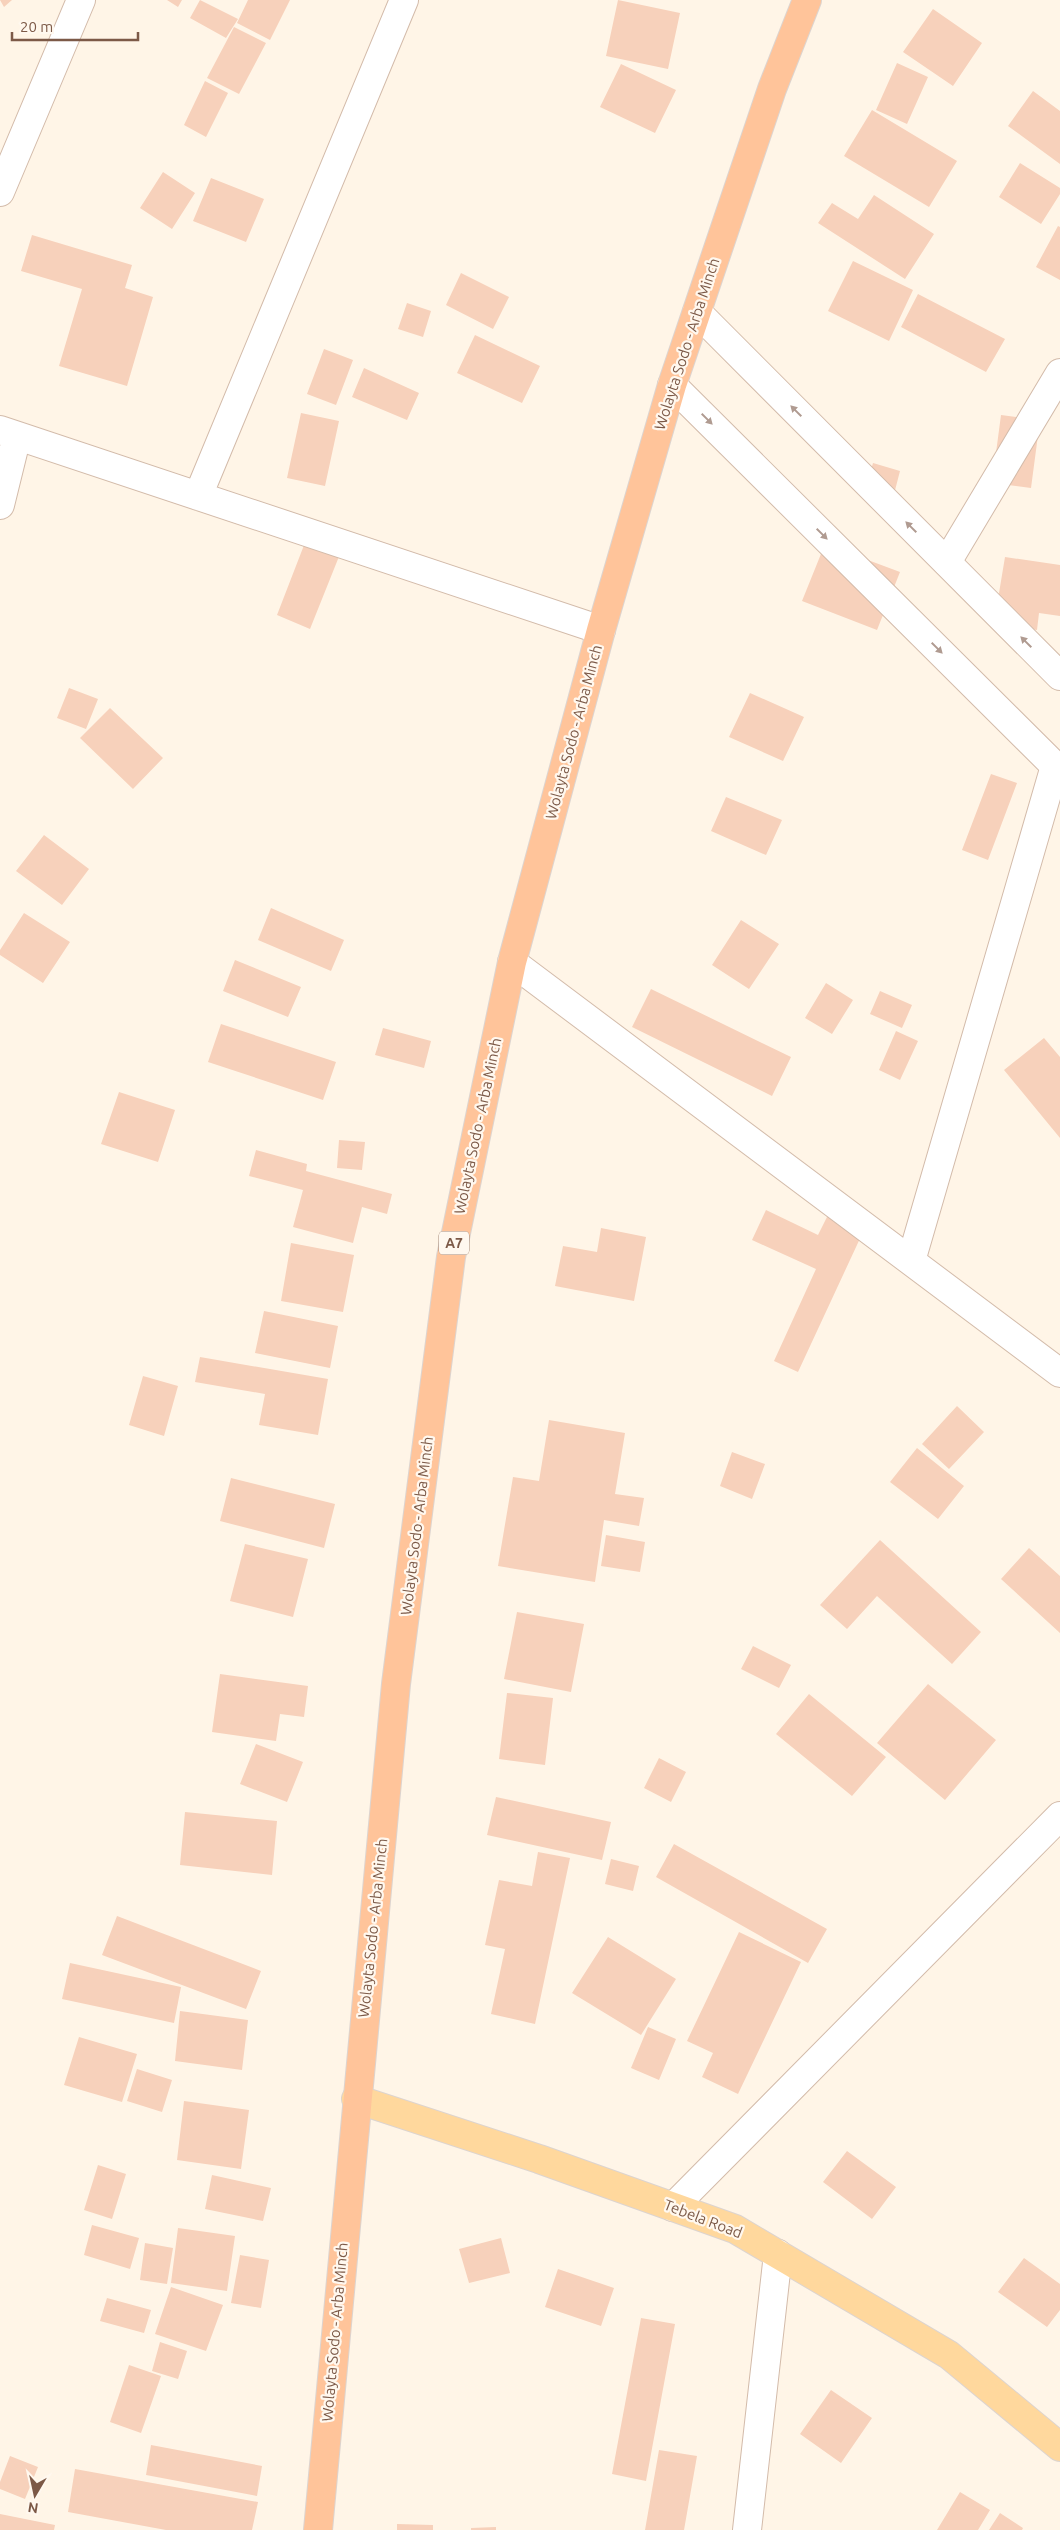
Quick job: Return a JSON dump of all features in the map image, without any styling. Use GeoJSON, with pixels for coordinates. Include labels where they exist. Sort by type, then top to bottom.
{"type":"FeatureCollection","features":[{"type":"Feature","properties":{"kind":"highway","name":"Wolayta Sodo - Arba Minch"},"geometry":{"type":"LineString","coordinates":[[318,2530],[356,2099],[396,1684],[451,1258],[512,962],[601,630],[672,385],[772,89],[807,0]]}},
{"type":"Feature","properties":{"kind":"main road","name":"Tebela Road"},"geometry":{"type":"LineString","coordinates":[[356,2099],[539,2159],[735,2229],[949,2355],[1060,2448]]}},
{"type":"Feature","properties":{"kind":"street"},"geometry":{"type":"LineString","coordinates":[[0,192],[81,0]]}},
{"type":"Feature","properties":{"kind":"street"},"geometry":{"type":"LineString","coordinates":[[198,496],[404,0]]}},
{"type":"Feature","properties":{"kind":"street"},"geometry":{"type":"LineString","coordinates":[[697,312],[1060,676]]}},
{"type":"Feature","properties":{"kind":"street"},"geometry":{"type":"LineString","coordinates":[[946,562],[1060,373]]}},
{"type":"Feature","properties":{"kind":"street"},"geometry":{"type":"LineString","coordinates":[[672,385],[1057,768],[911,1261]]}},
{"type":"Feature","properties":{"kind":"street"},"geometry":{"type":"LineString","coordinates":[[0,505],[9,433],[601,630]]}},
{"type":"Feature","properties":{"kind":"street"},"geometry":{"type":"LineString","coordinates":[[512,962],[1060,1373]]}},
{"type":"Feature","properties":{"kind":"street"},"geometry":{"type":"LineString","coordinates":[[673,2207],[1060,1816]]}},
{"type":"Feature","properties":{"kind":"street"},"geometry":{"type":"LineString","coordinates":[[746,2530],[778,2254]]}},
{"type":"Feature","properties":{"kind":"building"},"geometry":{"type":"Polygon","coordinates":[[[0,0],[12,0],[4,7],[0,0]]]}},
{"type":"Feature","properties":{"kind":"building"},"geometry":{"type":"Polygon","coordinates":[[[167,0],[182,0],[178,7],[167,0]]]}},
{"type":"Feature","properties":{"kind":"building"},"geometry":{"type":"Polygon","coordinates":[[[200,0],[238,19],[226,38],[190,18],[200,0]]]}},
{"type":"Feature","properties":{"kind":"building"},"geometry":{"type":"Polygon","coordinates":[[[248,0],[290,0],[270,40],[237,23],[248,0]]]}},
{"type":"Feature","properties":{"kind":"building"},"geometry":{"type":"Polygon","coordinates":[[[618,0],[680,13],[668,69],[606,56],[618,0]]]}},
{"type":"Feature","properties":{"kind":"building"},"geometry":{"type":"Polygon","coordinates":[[[933,9],[982,43],[953,86],[903,52],[933,9]]]}},
{"type":"Feature","properties":{"kind":"building"},"geometry":{"type":"Polygon","coordinates":[[[234,27],[266,43],[239,94],[207,78],[234,27]]]}},
{"type":"Feature","properties":{"kind":"building"},"geometry":{"type":"Polygon","coordinates":[[[897,63],[928,77],[907,124],[876,110],[897,63]]]}},
{"type":"Feature","properties":{"kind":"building"},"geometry":{"type":"Polygon","coordinates":[[[621,64],[676,90],[655,133],[600,107],[621,64]]]}},
{"type":"Feature","properties":{"kind":"building"},"geometry":{"type":"Polygon","coordinates":[[[205,81],[228,93],[206,137],[184,125],[205,81]]]}},
{"type":"Feature","properties":{"kind":"building"},"geometry":{"type":"Polygon","coordinates":[[[1033,91],[1060,111],[1060,164],[1008,126],[1033,91]]]}},
{"type":"Feature","properties":{"kind":"building"},"geometry":{"type":"Polygon","coordinates":[[[872,110],[957,161],[929,207],[844,156],[872,110]]]}},
{"type":"Feature","properties":{"kind":"building"},"geometry":{"type":"Polygon","coordinates":[[[1020,163],[1060,188],[1060,194],[1041,224],[999,197],[1020,163]]]}},
{"type":"Feature","properties":{"kind":"building"},"geometry":{"type":"Polygon","coordinates":[[[163,172],[195,193],[172,229],[140,208],[163,172]]]}},
{"type":"Feature","properties":{"kind":"building"},"geometry":{"type":"Polygon","coordinates":[[[211,178],[264,199],[246,242],[193,221],[211,178]]]}},
{"type":"Feature","properties":{"kind":"building"},"geometry":{"type":"Polygon","coordinates":[[[874,195],[934,234],[905,279],[818,223],[832,203],[858,219],[874,195]]]}},
{"type":"Feature","properties":{"kind":"building"},"geometry":{"type":"Polygon","coordinates":[[[1058,226],[1060,227],[1060,280],[1036,267],[1058,226]]]}},
{"type":"Feature","properties":{"kind":"building"},"geometry":{"type":"Polygon","coordinates":[[[32,235],[132,265],[125,288],[153,297],[127,386],[59,366],[82,289],[21,271],[32,235]]]}},
{"type":"Feature","properties":{"kind":"building"},"geometry":{"type":"Polygon","coordinates":[[[853,261],[913,290],[889,341],[828,311],[853,261]]]}},
{"type":"Feature","properties":{"kind":"building"},"geometry":{"type":"Polygon","coordinates":[[[461,273],[509,297],[493,329],[446,305],[461,273]]]}},
{"type":"Feature","properties":{"kind":"building"},"geometry":{"type":"Polygon","coordinates":[[[918,294],[1005,339],[986,372],[901,327],[918,294]]]}},
{"type":"Feature","properties":{"kind":"building"},"geometry":{"type":"Polygon","coordinates":[[[407,303],[431,311],[423,337],[398,329],[407,303]]]}},
{"type":"Feature","properties":{"kind":"building"},"geometry":{"type":"Polygon","coordinates":[[[475,335],[540,366],[522,403],[457,373],[475,335]]]}},
{"type":"Feature","properties":{"kind":"building"},"geometry":{"type":"Polygon","coordinates":[[[324,349],[353,360],[336,405],[307,394],[324,349]]]}},
{"type":"Feature","properties":{"kind":"building"},"geometry":{"type":"Polygon","coordinates":[[[364,368],[419,393],[407,420],[352,397],[364,368]]]}},
{"type":"Feature","properties":{"kind":"building"},"geometry":{"type":"Polygon","coordinates":[[[301,413],[339,421],[325,486],[287,478],[301,413]]]}},
{"type":"Feature","properties":{"kind":"building"},"geometry":{"type":"Polygon","coordinates":[[[1001,415],[1040,420],[1031,488],[992,483],[1001,415]]]}},
{"type":"Feature","properties":{"kind":"building"},"geometry":{"type":"Polygon","coordinates":[[[873,463],[900,471],[893,498],[865,491],[873,463]]]}},
{"type":"Feature","properties":{"kind":"building"},"geometry":{"type":"Polygon","coordinates":[[[306,540],[340,554],[310,629],[277,615],[306,540]]]}},
{"type":"Feature","properties":{"kind":"building"},"geometry":{"type":"Polygon","coordinates":[[[825,544],[900,572],[877,630],[802,601],[825,544]]]}},
{"type":"Feature","properties":{"kind":"building"},"geometry":{"type":"Polygon","coordinates":[[[1005,557],[1060,565],[1060,616],[1039,613],[1037,630],[994,623],[1005,557]]]}},
{"type":"Feature","properties":{"kind":"building"},"geometry":{"type":"Polygon","coordinates":[[[69,688],[98,699],[86,729],[57,718],[69,688]]]}},
{"type":"Feature","properties":{"kind":"building"},"geometry":{"type":"Polygon","coordinates":[[[750,693],[804,717],[783,761],[729,737],[750,693]]]}},
{"type":"Feature","properties":{"kind":"building"},"geometry":{"type":"Polygon","coordinates":[[[110,708],[163,758],[133,789],[80,738],[110,708]]]}},
{"type":"Feature","properties":{"kind":"building"},"geometry":{"type":"Polygon","coordinates":[[[991,774],[1017,783],[988,860],[962,850],[991,774]]]}},
{"type":"Feature","properties":{"kind":"building"},"geometry":{"type":"Polygon","coordinates":[[[726,797],[782,820],[766,855],[711,831],[726,797]]]}},
{"type":"Feature","properties":{"kind":"building"},"geometry":{"type":"Polygon","coordinates":[[[44,835],[89,869],[62,905],[16,871],[44,835]]]}},
{"type":"Feature","properties":{"kind":"building"},"geometry":{"type":"Polygon","coordinates":[[[271,908],[344,940],[331,971],[258,940],[271,908]]]}},
{"type":"Feature","properties":{"kind":"building"},"geometry":{"type":"Polygon","coordinates":[[[24,913],[70,942],[43,983],[0,955],[0,950],[24,913]]]}},
{"type":"Feature","properties":{"kind":"building"},"geometry":{"type":"Polygon","coordinates":[[[741,920],[779,944],[749,989],[712,965],[741,920]]]}},
{"type":"Feature","properties":{"kind":"building"},"geometry":{"type":"Polygon","coordinates":[[[235,960],[301,987],[288,1017],[223,991],[235,960]]]}},
{"type":"Feature","properties":{"kind":"building"},"geometry":{"type":"Polygon","coordinates":[[[826,983],[853,1000],[832,1034],[805,1018],[826,983]]]}},
{"type":"Feature","properties":{"kind":"building"},"geometry":{"type":"Polygon","coordinates":[[[651,989],[791,1057],[772,1096],[632,1027],[651,989]]]}},
{"type":"Feature","properties":{"kind":"building"},"geometry":{"type":"Polygon","coordinates":[[[880,991],[912,1005],[902,1028],[870,1014],[880,991]]]}},
{"type":"Feature","properties":{"kind":"building"},"geometry":{"type":"Polygon","coordinates":[[[221,1024],[336,1062],[323,1100],[208,1062],[221,1024]]]}},
{"type":"Feature","properties":{"kind":"building"},"geometry":{"type":"Polygon","coordinates":[[[383,1028],[431,1041],[424,1068],[375,1055],[383,1028]]]}},
{"type":"Feature","properties":{"kind":"building"},"geometry":{"type":"Polygon","coordinates":[[[896,1031],[918,1041],[900,1080],[879,1070],[896,1031]]]}},
{"type":"Feature","properties":{"kind":"building"},"geometry":{"type":"Polygon","coordinates":[[[1044,1038],[1060,1057],[1060,1138],[1004,1070],[1044,1038]]]}},
{"type":"Feature","properties":{"kind":"building"},"geometry":{"type":"Polygon","coordinates":[[[119,1092],[175,1110],[158,1162],[101,1144],[119,1092]]]}},
{"type":"Feature","properties":{"kind":"building"},"geometry":{"type":"Polygon","coordinates":[[[339,1140],[365,1142],[362,1170],[337,1168],[339,1140]]]}},
{"type":"Feature","properties":{"kind":"building"},"geometry":{"type":"Polygon","coordinates":[[[256,1150],[307,1164],[306,1171],[392,1194],[387,1214],[362,1207],[353,1243],[293,1227],[303,1190],[249,1176],[256,1150]]]}},
{"type":"Feature","properties":{"kind":"building"},"geometry":{"type":"Polygon","coordinates":[[[766,1210],[818,1235],[828,1215],[863,1232],[798,1372],[774,1361],[816,1269],[752,1240],[766,1210]]]}},
{"type":"Feature","properties":{"kind":"building"},"geometry":{"type":"Polygon","coordinates":[[[601,1228],[646,1237],[634,1301],[555,1286],[563,1246],[597,1252],[601,1228]]]}},
{"type":"Feature","properties":{"kind":"building"},"geometry":{"type":"Polygon","coordinates":[[[291,1243],[354,1255],[343,1312],[281,1301],[291,1243]]]}},
{"type":"Feature","properties":{"kind":"building"},"geometry":{"type":"Polygon","coordinates":[[[264,1311],[338,1326],[330,1368],[255,1353],[264,1311]]]}},
{"type":"Feature","properties":{"kind":"building"},"geometry":{"type":"Polygon","coordinates":[[[200,1357],[328,1379],[318,1435],[259,1425],[265,1394],[195,1382],[200,1357]]]}},
{"type":"Feature","properties":{"kind":"building"},"geometry":{"type":"Polygon","coordinates":[[[143,1376],[178,1386],[164,1436],[129,1425],[143,1376]]]}},
{"type":"Feature","properties":{"kind":"building"},"geometry":{"type":"Polygon","coordinates":[[[957,1406],[984,1432],[949,1469],[922,1444],[957,1406]]]}},
{"type":"Feature","properties":{"kind":"building"},"geometry":{"type":"Polygon","coordinates":[[[549,1420],[625,1433],[615,1494],[644,1498],[639,1526],[604,1520],[595,1582],[498,1566],[513,1477],[539,1481],[549,1420]]]}},
{"type":"Feature","properties":{"kind":"building"},"geometry":{"type":"Polygon","coordinates":[[[917,1448],[964,1486],[938,1519],[890,1482],[917,1448]]]}},
{"type":"Feature","properties":{"kind":"building"},"geometry":{"type":"Polygon","coordinates":[[[732,1452],[765,1464],[752,1499],[720,1486],[732,1452]]]}},
{"type":"Feature","properties":{"kind":"building"},"geometry":{"type":"Polygon","coordinates":[[[231,1478],[335,1504],[324,1548],[220,1521],[231,1478]]]}},
{"type":"Feature","properties":{"kind":"building"},"geometry":{"type":"Polygon","coordinates":[[[606,1535],[645,1542],[640,1572],[601,1566],[606,1535]]]}},
{"type":"Feature","properties":{"kind":"building"},"geometry":{"type":"Polygon","coordinates":[[[880,1540],[981,1632],[952,1664],[877,1596],[847,1629],[820,1605],[880,1540]]]}},
{"type":"Feature","properties":{"kind":"building"},"geometry":{"type":"Polygon","coordinates":[[[245,1544],[308,1559],[293,1617],[230,1601],[245,1544]]]}},
{"type":"Feature","properties":{"kind":"building"},"geometry":{"type":"Polygon","coordinates":[[[1029,1548],[1060,1576],[1060,1633],[1001,1579],[1029,1548]]]}},
{"type":"Feature","properties":{"kind":"building"},"geometry":{"type":"Polygon","coordinates":[[[517,1612],[584,1624],[571,1692],[504,1679],[517,1612]]]}},
{"type":"Feature","properties":{"kind":"building"},"geometry":{"type":"Polygon","coordinates":[[[753,1646],[791,1665],[779,1688],[741,1669],[753,1646]]]}},
{"type":"Feature","properties":{"kind":"building"},"geometry":{"type":"Polygon","coordinates":[[[220,1674],[308,1686],[304,1717],[280,1714],[276,1741],[212,1732],[220,1674]]]}},
{"type":"Feature","properties":{"kind":"building"},"geometry":{"type":"Polygon","coordinates":[[[928,1684],[996,1740],[945,1800],[877,1743],[928,1684]]]}},
{"type":"Feature","properties":{"kind":"building"},"geometry":{"type":"Polygon","coordinates":[[[507,1693],[553,1698],[545,1765],[499,1759],[507,1693]]]}},
{"type":"Feature","properties":{"kind":"building"},"geometry":{"type":"Polygon","coordinates":[[[809,1694],[886,1757],[852,1796],[776,1734],[809,1694]]]}},
{"type":"Feature","properties":{"kind":"building"},"geometry":{"type":"Polygon","coordinates":[[[256,1744],[303,1762],[287,1802],[240,1784],[256,1744]]]}},
{"type":"Feature","properties":{"kind":"building"},"geometry":{"type":"Polygon","coordinates":[[[659,1758],[686,1772],[671,1802],[644,1788],[659,1758]]]}},
{"type":"Feature","properties":{"kind":"building"},"geometry":{"type":"Polygon","coordinates":[[[496,1797],[611,1822],[602,1860],[487,1835],[496,1797]]]}},
{"type":"Feature","properties":{"kind":"building"},"geometry":{"type":"Polygon","coordinates":[[[185,1812],[277,1821],[272,1875],[180,1865],[185,1812]]]}},
{"type":"Feature","properties":{"kind":"building"},"geometry":{"type":"Polygon","coordinates":[[[674,1844],[827,1929],[808,1963],[656,1877],[674,1844]]]}},
{"type":"Feature","properties":{"kind":"building"},"geometry":{"type":"Polygon","coordinates":[[[538,1852],[570,1858],[535,2024],[491,2014],[505,1949],[485,1945],[499,1880],[532,1886],[538,1852]]]}},
{"type":"Feature","properties":{"kind":"building"},"geometry":{"type":"Polygon","coordinates":[[[611,1859],[639,1866],[633,1891],[605,1884],[611,1859]]]}},
{"type":"Feature","properties":{"kind":"building"},"geometry":{"type":"Polygon","coordinates":[[[117,1916],[261,1971],[246,2009],[102,1955],[117,1916]]]}},
{"type":"Feature","properties":{"kind":"building"},"geometry":{"type":"Polygon","coordinates":[[[739,1932],[801,1962],[738,2094],[702,2077],[713,2053],[687,2041],[739,1932]]]}},
{"type":"Feature","properties":{"kind":"building"},"geometry":{"type":"Polygon","coordinates":[[[608,1937],[676,1979],[641,2035],[572,1993],[608,1937]]]}},
{"type":"Feature","properties":{"kind":"building"},"geometry":{"type":"Polygon","coordinates":[[[70,1963],[181,1987],[174,2023],[62,1999],[70,1963]]]}},
{"type":"Feature","properties":{"kind":"building"},"geometry":{"type":"Polygon","coordinates":[[[180,2011],[248,2020],[242,2070],[175,2061],[180,2011]]]}},
{"type":"Feature","properties":{"kind":"building"},"geometry":{"type":"Polygon","coordinates":[[[648,2027],[676,2039],[659,2080],[631,2068],[648,2027]]]}},
{"type":"Feature","properties":{"kind":"building"},"geometry":{"type":"Polygon","coordinates":[[[79,2037],[137,2054],[122,2102],[64,2085],[79,2037]]]}},
{"type":"Feature","properties":{"kind":"building"},"geometry":{"type":"Polygon","coordinates":[[[137,2069],[172,2080],[162,2112],[127,2101],[137,2069]]]}},
{"type":"Feature","properties":{"kind":"building"},"geometry":{"type":"Polygon","coordinates":[[[184,2101],[249,2110],[241,2169],[177,2160],[184,2101]]]}},
{"type":"Feature","properties":{"kind":"building"},"geometry":{"type":"Polygon","coordinates":[[[847,2151],[896,2187],[872,2219],[823,2182],[847,2151]]]}},
{"type":"Feature","properties":{"kind":"building"},"geometry":{"type":"Polygon","coordinates":[[[98,2165],[126,2174],[112,2219],[84,2210],[98,2165]]]}},
{"type":"Feature","properties":{"kind":"building"},"geometry":{"type":"Polygon","coordinates":[[[212,2175],[271,2188],[263,2221],[205,2209],[212,2175]]]}},
{"type":"Feature","properties":{"kind":"building"},"geometry":{"type":"Polygon","coordinates":[[[92,2225],[139,2238],[130,2269],[84,2255],[92,2225]]]}},
{"type":"Feature","properties":{"kind":"building"},"geometry":{"type":"Polygon","coordinates":[[[178,2228],[235,2236],[227,2291],[171,2283],[178,2228]]]}},
{"type":"Feature","properties":{"kind":"building"},"geometry":{"type":"Polygon","coordinates":[[[501,2238],[510,2273],[469,2283],[459,2249],[501,2238]]]}},
{"type":"Feature","properties":{"kind":"building"},"geometry":{"type":"Polygon","coordinates":[[[145,2243],[173,2248],[167,2284],[140,2280],[145,2243]]]}},
{"type":"Feature","properties":{"kind":"building"},"geometry":{"type":"Polygon","coordinates":[[[240,2255],[269,2260],[261,2308],[231,2303],[240,2255]]]}},
{"type":"Feature","properties":{"kind":"building"},"geometry":{"type":"Polygon","coordinates":[[[1024,2258],[1060,2284],[1060,2310],[1047,2327],[998,2292],[1024,2258]]]}},
{"type":"Feature","properties":{"kind":"building"},"geometry":{"type":"Polygon","coordinates":[[[558,2269],[614,2288],[601,2326],[545,2307],[558,2269]]]}},
{"type":"Feature","properties":{"kind":"building"},"geometry":{"type":"Polygon","coordinates":[[[171,2287],[223,2305],[206,2351],[155,2334],[171,2287]]]}},
{"type":"Feature","properties":{"kind":"building"},"geometry":{"type":"Polygon","coordinates":[[[107,2298],[151,2310],[144,2333],[100,2321],[107,2298]]]}},
{"type":"Feature","properties":{"kind":"building"},"geometry":{"type":"Polygon","coordinates":[[[641,2318],[675,2324],[646,2481],[612,2474],[641,2318]]]}},
{"type":"Feature","properties":{"kind":"building"},"geometry":{"type":"Polygon","coordinates":[[[160,2342],[187,2351],[178,2379],[152,2371],[160,2342]]]}},
{"type":"Feature","properties":{"kind":"building"},"geometry":{"type":"Polygon","coordinates":[[[129,2365],[161,2376],[141,2433],[110,2422],[129,2365]]]}},
{"type":"Feature","properties":{"kind":"building"},"geometry":{"type":"Polygon","coordinates":[[[831,2390],[872,2418],[841,2463],[800,2434],[831,2390]]]}},
{"type":"Feature","properties":{"kind":"building"},"geometry":{"type":"Polygon","coordinates":[[[151,2445],[262,2466],[257,2496],[146,2475],[151,2445]]]}},
{"type":"Feature","properties":{"kind":"building"},"geometry":{"type":"Polygon","coordinates":[[[659,2450],[697,2456],[684,2530],[645,2530],[659,2450]]]}},
{"type":"Feature","properties":{"kind":"building"},"geometry":{"type":"Polygon","coordinates":[[[10,2456],[38,2467],[25,2499],[0,2489],[0,2482],[10,2456]]]}},
{"type":"Feature","properties":{"kind":"building"},"geometry":{"type":"Polygon","coordinates":[[[75,2469],[258,2502],[252,2530],[166,2530],[68,2512],[75,2469]]]}},
{"type":"Feature","properties":{"kind":"building"},"geometry":{"type":"Polygon","coordinates":[[[960,2492],[990,2510],[978,2530],[937,2530],[960,2492]]]}},
{"type":"Feature","properties":{"kind":"building"},"geometry":{"type":"Polygon","coordinates":[[[1000,2513],[1023,2528],[1022,2530],[989,2530],[1000,2513]]]}},
{"type":"Feature","properties":{"kind":"building"},"geometry":{"type":"Polygon","coordinates":[[[0,2514],[55,2525],[54,2530],[0,2530],[0,2514]]]}},
{"type":"Feature","properties":{"kind":"building"},"geometry":{"type":"Polygon","coordinates":[[[397,2524],[433,2525],[433,2530],[397,2530],[397,2524]]]}},
{"type":"Feature","properties":{"kind":"building"},"geometry":{"type":"Polygon","coordinates":[[[496,2527],[496,2530],[471,2530],[471,2528],[496,2527]]]}}]}
